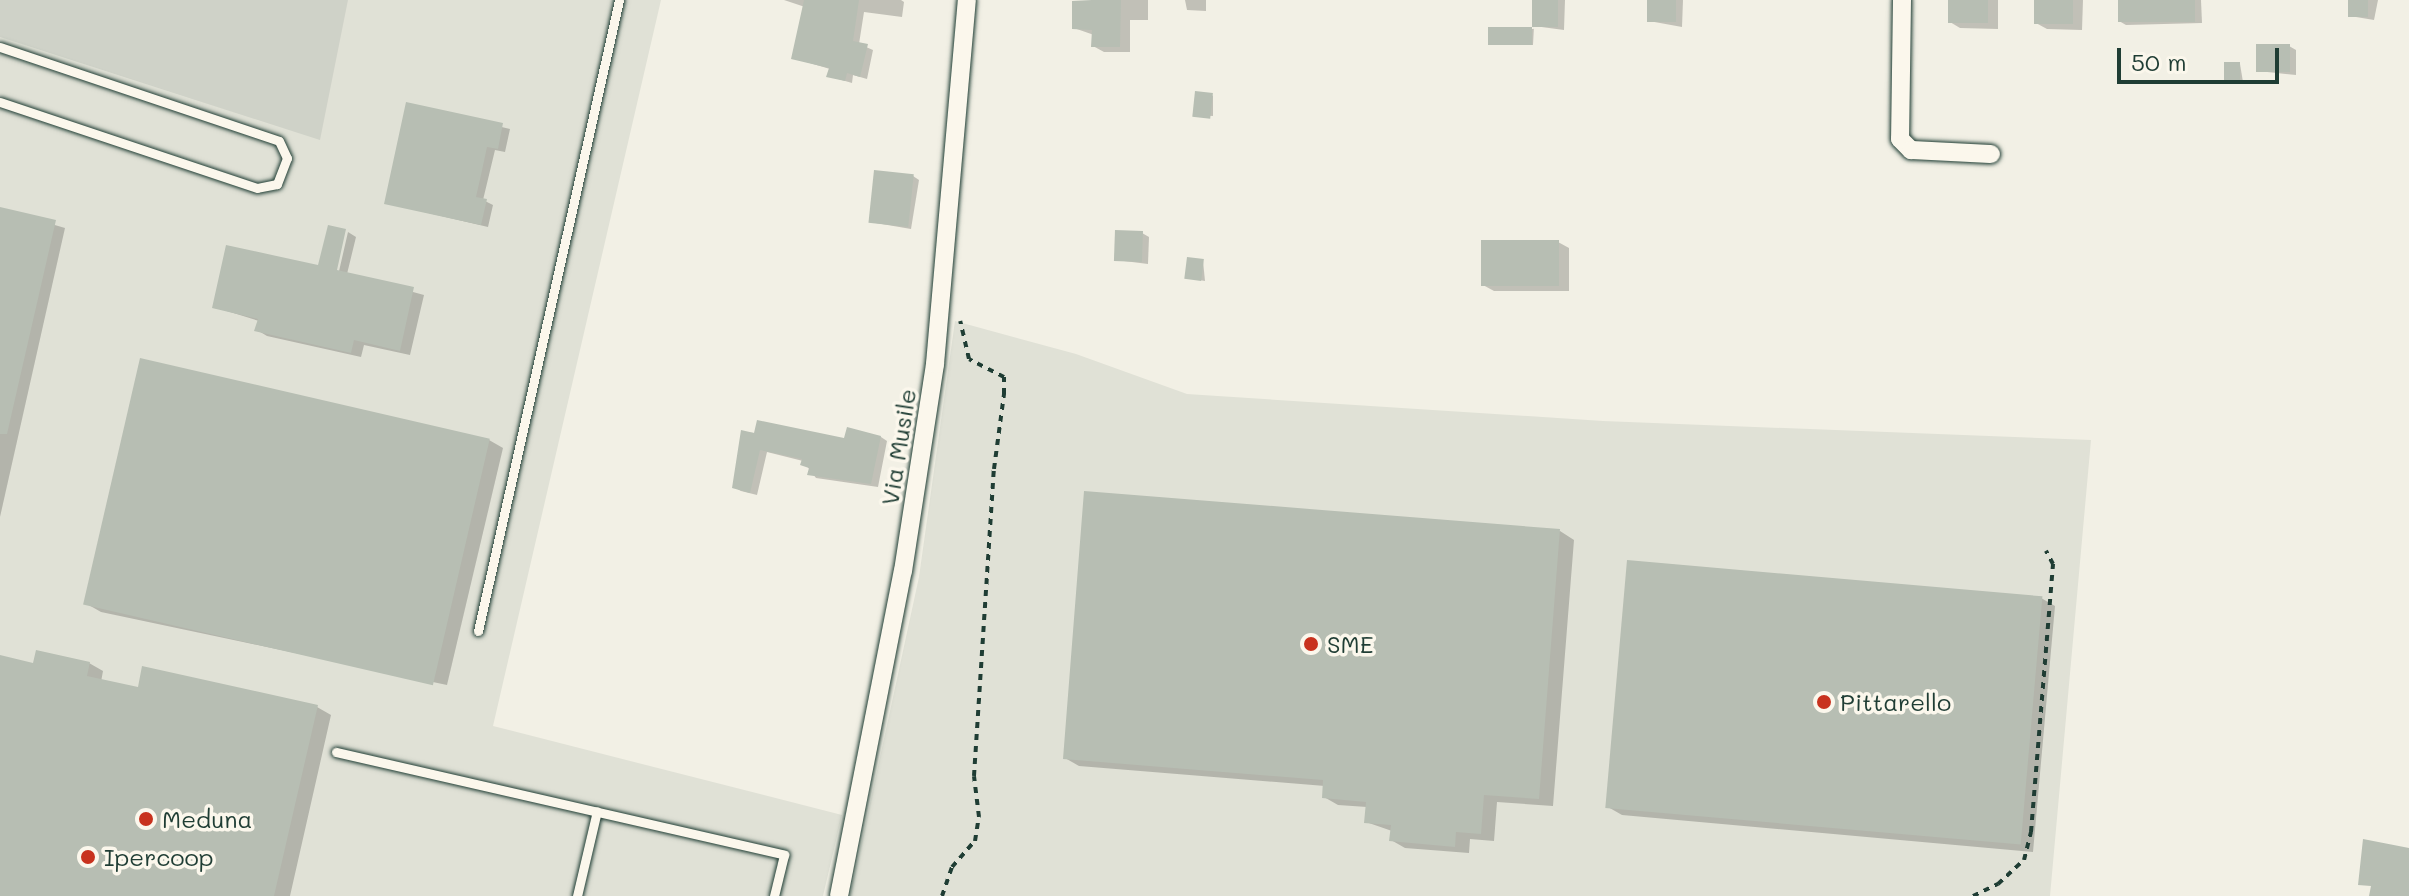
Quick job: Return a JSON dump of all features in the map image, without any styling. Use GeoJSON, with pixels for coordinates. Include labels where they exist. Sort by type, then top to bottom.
{"type":"FeatureCollection","features":[{"type":"Feature","properties":{"kind":"street","name":"Via Musile"},"geometry":{"type":"LineString","coordinates":[[839,896],[903,571],[943,286],[967,0]]}},
{"type":"Feature","properties":{"kind":"street"},"geometry":{"type":"LineString","coordinates":[[1902,0],[1900,139],[1911,150],[1991,154]]}},
{"type":"Feature","properties":{"kind":"lane"},"geometry":{"type":"LineString","coordinates":[[478,631],[619,0]]}},
{"type":"Feature","properties":{"kind":"lane"},"geometry":{"type":"LineString","coordinates":[[0,47],[279,141],[287,158],[277,184],[257,188],[0,102]]}},
{"type":"Feature","properties":{"kind":"lane"},"geometry":{"type":"LineString","coordinates":[[336,752],[784,855],[774,896]]}},
{"type":"Feature","properties":{"kind":"lane"},"geometry":{"type":"LineString","coordinates":[[577,896],[597,811]]}},
{"type":"Feature","properties":{"kind":"path"},"geometry":{"type":"LineString","coordinates":[[942,896],[952,867],[975,841],[979,817],[974,776],[1004,377],[969,359],[961,323],[943,286]]}},
{"type":"Feature","properties":{"kind":"path"},"geometry":{"type":"LineString","coordinates":[[1973,896],[1998,884],[2024,860],[2031,832],[2053,564],[2046,551]]}},
{"type":"Feature","properties":{"kind":"shaded area"},"geometry":{"type":"Polygon","coordinates":[[[0,0],[661,0],[493,726],[842,815],[823,896],[0,896],[0,0]]]}},
{"type":"Feature","properties":{"kind":"shaded area"},"geometry":{"type":"Polygon","coordinates":[[[0,0],[348,0],[320,140],[0,37],[0,0]]]}},
{"type":"Feature","properties":{"kind":"shaded area"},"geometry":{"type":"Polygon","coordinates":[[[955,321],[1076,354],[1187,394],[1603,421],[2091,440],[2050,896],[850,896],[919,577],[955,321]]]}},
{"type":"Feature","properties":{"kind":"building"},"geometry":{"type":"Polygon","coordinates":[[[804,0],[859,0],[853,41],[868,44],[860,77],[847,73],[845,81],[826,77],[829,68],[791,59],[804,0]]]}},
{"type":"Feature","properties":{"kind":"building"},"geometry":{"type":"Polygon","coordinates":[[[1121,0],[1120,47],[1091,47],[1092,30],[1072,29],[1072,1],[1121,0]]]}},
{"type":"Feature","properties":{"kind":"building"},"geometry":{"type":"Polygon","coordinates":[[[1532,0],[1558,0],[1558,27],[1532,27],[1532,0]]]}},
{"type":"Feature","properties":{"kind":"building"},"geometry":{"type":"Polygon","coordinates":[[[1647,0],[1676,0],[1676,22],[1647,22],[1647,0]]]}},
{"type":"Feature","properties":{"kind":"building"},"geometry":{"type":"Polygon","coordinates":[[[1948,0],[1988,0],[1988,23],[1948,23],[1948,0]]]}},
{"type":"Feature","properties":{"kind":"building"},"geometry":{"type":"Polygon","coordinates":[[[2034,0],[2073,0],[2073,24],[2034,24],[2034,0]]]}},
{"type":"Feature","properties":{"kind":"building"},"geometry":{"type":"Polygon","coordinates":[[[2118,0],[2195,0],[2195,22],[2118,22],[2118,0]]]}},
{"type":"Feature","properties":{"kind":"building"},"geometry":{"type":"Polygon","coordinates":[[[2348,0],[2368,0],[2368,17],[2348,17],[2348,0]]]}},
{"type":"Feature","properties":{"kind":"building"},"geometry":{"type":"Polygon","coordinates":[[[1488,27],[1532,27],[1532,45],[1488,45],[1488,27]]]}},
{"type":"Feature","properties":{"kind":"building"},"geometry":{"type":"Polygon","coordinates":[[[2256,44],[2290,44],[2290,72],[2256,72],[2256,44]]]}},
{"type":"Feature","properties":{"kind":"building"},"geometry":{"type":"Polygon","coordinates":[[[2224,62],[2240,62],[2240,82],[2224,82],[2224,62]]]}},
{"type":"Feature","properties":{"kind":"building"},"geometry":{"type":"Polygon","coordinates":[[[1195,91],[1213,93],[1210,119],[1192,117],[1195,91]]]}},
{"type":"Feature","properties":{"kind":"building"},"geometry":{"type":"Polygon","coordinates":[[[406,102],[503,123],[498,149],[487,147],[476,197],[487,199],[481,225],[384,204],[406,102]]]}},
{"type":"Feature","properties":{"kind":"building"},"geometry":{"type":"Polygon","coordinates":[[[874,170],[914,174],[908,227],[868,223],[874,170]]]}},
{"type":"Feature","properties":{"kind":"building"},"geometry":{"type":"Polygon","coordinates":[[[0,207],[56,220],[7,434],[0,434],[0,207]]]}},
{"type":"Feature","properties":{"kind":"building"},"geometry":{"type":"Polygon","coordinates":[[[328,225],[346,229],[337,270],[414,287],[400,351],[354,340],[351,353],[254,331],[258,319],[212,308],[226,245],[318,265],[328,225]]]}},
{"type":"Feature","properties":{"kind":"building"},"geometry":{"type":"Polygon","coordinates":[[[1115,230],[1143,231],[1142,262],[1114,261],[1115,230]]]}},
{"type":"Feature","properties":{"kind":"building"},"geometry":{"type":"Polygon","coordinates":[[[1481,240],[1559,240],[1559,286],[1481,286],[1481,240]]]}},
{"type":"Feature","properties":{"kind":"building"},"geometry":{"type":"Polygon","coordinates":[[[1187,257],[1204,259],[1201,281],[1184,279],[1187,257]]]}},
{"type":"Feature","properties":{"kind":"building"},"geometry":{"type":"Polygon","coordinates":[[[140,358],[490,439],[433,685],[83,605],[140,358]]]}},
{"type":"Feature","properties":{"kind":"building"},"geometry":{"type":"Polygon","coordinates":[[[757,420],[844,438],[847,427],[881,436],[871,484],[807,475],[809,468],[800,465],[802,459],[760,450],[750,493],[732,488],[741,430],[754,433],[757,420]]]}},
{"type":"Feature","properties":{"kind":"building","name":"SME"},"geometry":{"type":"Polygon","coordinates":[[[1084,491],[1560,529],[1539,799],[1484,795],[1481,834],[1456,832],[1455,847],[1389,841],[1391,825],[1364,823],[1366,802],[1322,798],[1323,780],[1063,759],[1084,491]]]}},
{"type":"Feature","properties":{"kind":"building","name":"Pittarello"},"geometry":{"type":"Polygon","coordinates":[[[1627,560],[2042,596],[2021,844],[1605,808],[1627,560]]]}},
{"type":"Feature","properties":{"kind":"building","name":"Meduna"},"geometry":{"type":"Polygon","coordinates":[[[36,650],[90,662],[87,676],[138,687],[142,666],[318,705],[274,896],[0,896],[0,655],[33,663],[36,650]]]}},
{"type":"Feature","properties":{"kind":"building"},"geometry":{"type":"Polygon","coordinates":[[[2363,839],[2409,848],[2409,896],[2369,896],[2371,886],[2358,885],[2363,839]]]}},
{"type":"Feature","properties":{"kind":"place","name":"SME"},"geometry":{"type":"Point","coordinates":[1311,644]}},
{"type":"Feature","properties":{"kind":"place","name":"Pittarello"},"geometry":{"type":"Point","coordinates":[1824,702]}},
{"type":"Feature","properties":{"kind":"place","name":"Meduna"},"geometry":{"type":"Point","coordinates":[146,819]}},
{"type":"Feature","properties":{"kind":"place","name":"Ipercoop"},"geometry":{"type":"Point","coordinates":[88,857]}}]}
